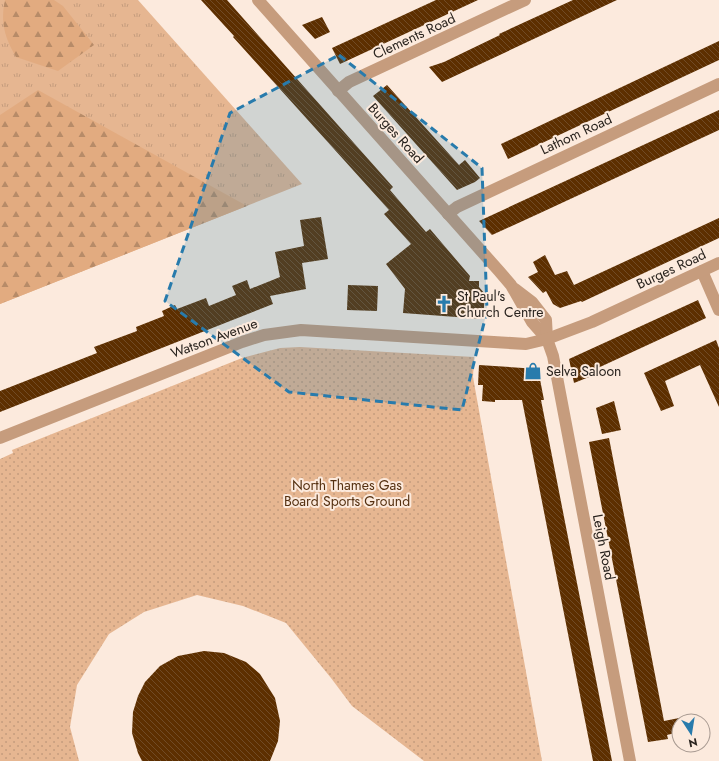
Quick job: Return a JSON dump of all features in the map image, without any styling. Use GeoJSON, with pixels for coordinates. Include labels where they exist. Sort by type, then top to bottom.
{"type":"FeatureCollection","features":[{"type":"Feature","properties":{"kind":"street","name":"Burges Road"},"geometry":{"type":"LineString","coordinates":[[258,0],[511,285],[532,302],[546,320],[547,339],[592,322],[719,263]]}},
{"type":"Feature","properties":{"kind":"street","name":"Clements Road"},"geometry":{"type":"LineString","coordinates":[[338,91],[349,82],[525,0]]}},
{"type":"Feature","properties":{"kind":"street","name":"Lathom Road"},"geometry":{"type":"LineString","coordinates":[[448,214],[456,207],[719,84]]}},
{"type":"Feature","properties":{"kind":"street"},"geometry":{"type":"LineString","coordinates":[[702,271],[719,310]]}},
{"type":"Feature","properties":{"kind":"street","name":"Watson Avenue"},"geometry":{"type":"LineString","coordinates":[[0,438],[242,342],[264,335],[301,330],[515,344],[526,344],[547,339]]}},
{"type":"Feature","properties":{"kind":"street","name":"Leigh Road"},"geometry":{"type":"LineString","coordinates":[[547,339],[553,356],[630,761]]}},
{"type":"Feature","properties":{"kind":"highlighted area"},"geometry":{"type":"Polygon","coordinates":[[[339,55],[482,168],[487,311],[462,410],[289,392],[165,301],[230,113],[339,55]]]}},
{"type":"Feature","properties":{"kind":"green space"},"geometry":{"type":"Polygon","coordinates":[[[0,0],[138,0],[302,184],[0,304],[0,0]]]}},
{"type":"Feature","properties":{"kind":"green space"},"geometry":{"type":"Polygon","coordinates":[[[5,0],[54,0],[63,6],[94,45],[58,71],[16,57],[4,30],[3,16],[5,0]]]}},
{"type":"Feature","properties":{"kind":"green space"},"geometry":{"type":"Polygon","coordinates":[[[38,90],[247,206],[0,304],[0,115],[38,90]]]}},
{"type":"Feature","properties":{"kind":"green space","name":"North Thames Gas Board Sports Ground"},"geometry":{"type":"Polygon","coordinates":[[[300,347],[474,357],[473,377],[542,761],[424,761],[352,706],[286,623],[243,606],[197,595],[144,612],[109,634],[77,685],[70,727],[79,761],[0,761],[0,459],[13,453],[12,450],[242,358],[280,348],[300,347]]]}},
{"type":"Feature","properties":{"kind":"building"},"geometry":{"type":"Polygon","coordinates":[[[201,0],[227,0],[393,187],[390,190],[426,232],[430,229],[470,276],[469,281],[479,281],[479,287],[485,294],[483,319],[403,313],[405,289],[386,264],[411,244],[384,214],[389,210],[201,0]]]}},
{"type":"Feature","properties":{"kind":"building"},"geometry":{"type":"Polygon","coordinates":[[[436,0],[478,0],[340,64],[332,48],[436,0]]]}},
{"type":"Feature","properties":{"kind":"building"},"geometry":{"type":"Polygon","coordinates":[[[573,0],[617,0],[442,82],[429,67],[444,62],[500,35],[499,34],[573,0]]]}},
{"type":"Feature","properties":{"kind":"building"},"geometry":{"type":"Polygon","coordinates":[[[322,17],[330,32],[315,39],[302,25],[322,17]]]}},
{"type":"Feature","properties":{"kind":"building"},"geometry":{"type":"Polygon","coordinates":[[[719,41],[719,60],[508,159],[501,144],[719,41]]]}},
{"type":"Feature","properties":{"kind":"building"},"geometry":{"type":"Polygon","coordinates":[[[387,85],[459,165],[465,160],[480,178],[475,182],[457,190],[373,96],[387,85]]]}},
{"type":"Feature","properties":{"kind":"building"},"geometry":{"type":"Polygon","coordinates":[[[719,110],[719,130],[538,214],[492,235],[479,221],[719,110]]]}},
{"type":"Feature","properties":{"kind":"building"},"geometry":{"type":"Polygon","coordinates":[[[321,217],[328,259],[302,263],[306,289],[270,296],[273,304],[0,412],[0,391],[97,353],[94,347],[137,331],[136,327],[164,316],[162,311],[175,305],[177,309],[206,298],[209,306],[236,295],[232,286],[247,280],[250,289],[280,277],[275,252],[304,246],[300,220],[321,217]]]}},
{"type":"Feature","properties":{"kind":"building"},"geometry":{"type":"Polygon","coordinates":[[[719,218],[719,238],[582,302],[581,301],[560,308],[553,304],[546,291],[543,293],[528,277],[538,272],[533,262],[545,255],[555,275],[567,271],[574,285],[719,218]]]}},
{"type":"Feature","properties":{"kind":"building"},"geometry":{"type":"Polygon","coordinates":[[[348,285],[378,286],[377,311],[347,310],[348,285]]]}},
{"type":"Feature","properties":{"kind":"building"},"geometry":{"type":"Polygon","coordinates":[[[698,300],[706,318],[587,373],[589,377],[574,383],[569,359],[698,300]]]}},
{"type":"Feature","properties":{"kind":"building"},"geometry":{"type":"Polygon","coordinates":[[[716,340],[719,348],[719,407],[700,365],[665,381],[674,406],[661,411],[644,373],[716,340]]]}},
{"type":"Feature","properties":{"kind":"building"},"geometry":{"type":"Polygon","coordinates":[[[479,365],[538,369],[544,400],[541,400],[612,761],[593,761],[522,400],[495,400],[495,402],[482,401],[483,385],[478,385],[479,365]]]}},
{"type":"Feature","properties":{"kind":"building"},"geometry":{"type":"Polygon","coordinates":[[[614,401],[621,430],[602,434],[596,408],[614,401]]]}},
{"type":"Feature","properties":{"kind":"building"},"geometry":{"type":"Polygon","coordinates":[[[609,438],[664,721],[671,720],[671,734],[667,735],[668,739],[648,742],[589,442],[609,438]]]}},
{"type":"Feature","properties":{"kind":"building"},"geometry":{"type":"Polygon","coordinates":[[[204,651],[224,653],[246,662],[260,674],[275,698],[280,721],[278,741],[270,761],[142,761],[132,733],[133,712],[138,696],[145,682],[160,666],[178,656],[204,651]]]}},
{"type":"Feature","properties":{"kind":"place","name":"St Paul's Church Centre"},"geometry":{"type":"Point","coordinates":[444,304]}},
{"type":"Feature","properties":{"kind":"place","name":"Selva Saloon"},"geometry":{"type":"Point","coordinates":[533,371]}}]}
